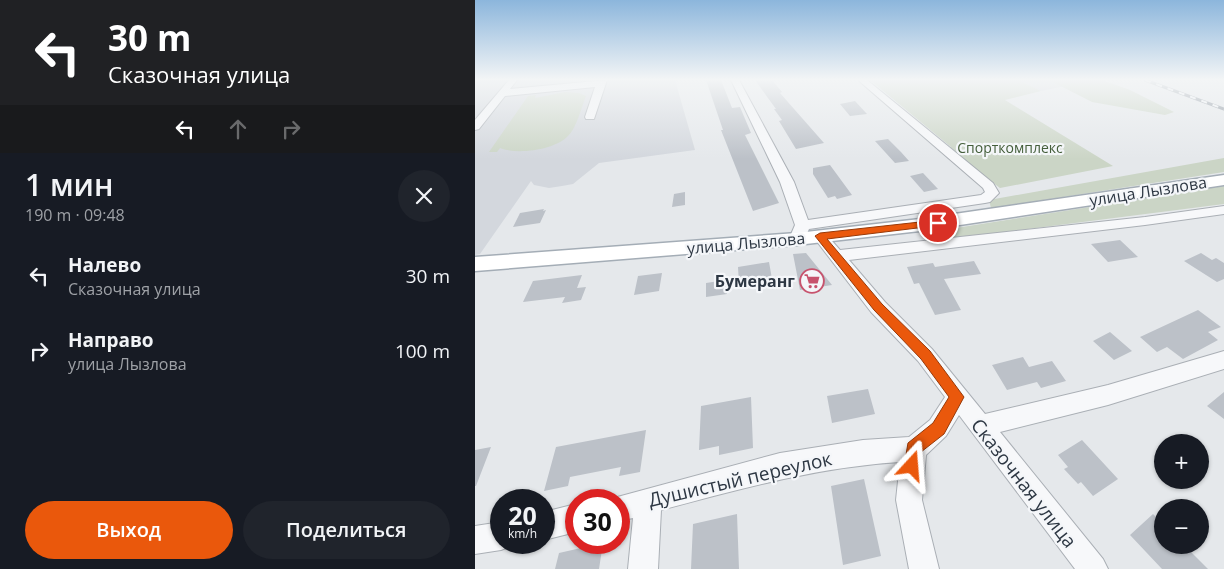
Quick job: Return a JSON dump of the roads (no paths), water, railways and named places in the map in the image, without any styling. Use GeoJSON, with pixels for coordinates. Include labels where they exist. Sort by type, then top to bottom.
{"type":"FeatureCollection","features":[{"type":"Feature","properties":{"kind":"main road","name":"улица Лызлова"},"geometry":{"type":"LineString","coordinates":[[475,264],[807,233],[920,226],[1224,180]]}},
{"type":"Feature","properties":{"kind":"street"},"geometry":{"type":"LineString","coordinates":[[475,126],[492,107]]}},
{"type":"Feature","properties":{"kind":"street"},"geometry":{"type":"LineString","coordinates":[[590,117],[594,107]]}},
{"type":"Feature","properties":{"kind":"street","name":"Сказочная улица"},"geometry":{"type":"LineString","coordinates":[[749,107],[787,182],[807,233],[837,256],[878,307],[925,355],[1093,569]]}},
{"type":"Feature","properties":{"kind":"street"},"geometry":{"type":"LineString","coordinates":[[807,233],[985,199],[992,193],[989,186],[894,107]]}},
{"type":"Feature","properties":{"kind":"street"},"geometry":{"type":"LineString","coordinates":[[837,256],[1145,221],[1224,210]]}},
{"type":"Feature","properties":{"kind":"street"},"geometry":{"type":"LineString","coordinates":[[980,426],[1108,395],[1223,362]]}},
{"type":"Feature","properties":{"kind":"street"},"geometry":{"type":"LineString","coordinates":[[924,569],[909,500],[914,448],[938,428],[957,397]]}},
{"type":"Feature","properties":{"kind":"street","name":"Душистый переулок"},"geometry":{"type":"LineString","coordinates":[[630,505],[780,466],[863,452],[914,448]]}},
{"type":"Feature","properties":{"kind":"street"},"geometry":{"type":"LineString","coordinates":[[643,569],[648,501]]}},
{"type":"Feature","properties":{"kind":"street"},"geometry":{"type":"LineString","coordinates":[[475,540],[490,538]]}},
{"type":"Feature","properties":{"kind":"railway"},"geometry":{"type":"LineString","coordinates":[[1217,107],[1224,109]]}},
{"type":"Feature","properties":{"kind":"place","name":"Бумеранг"},"geometry":{"type":"Point","coordinates":[812,281]}},
{"type":"Feature","properties":{"kind":"park label","name":"Спорткомплекс"},"geometry":{"type":"Point","coordinates":[1010,147]}}]}
